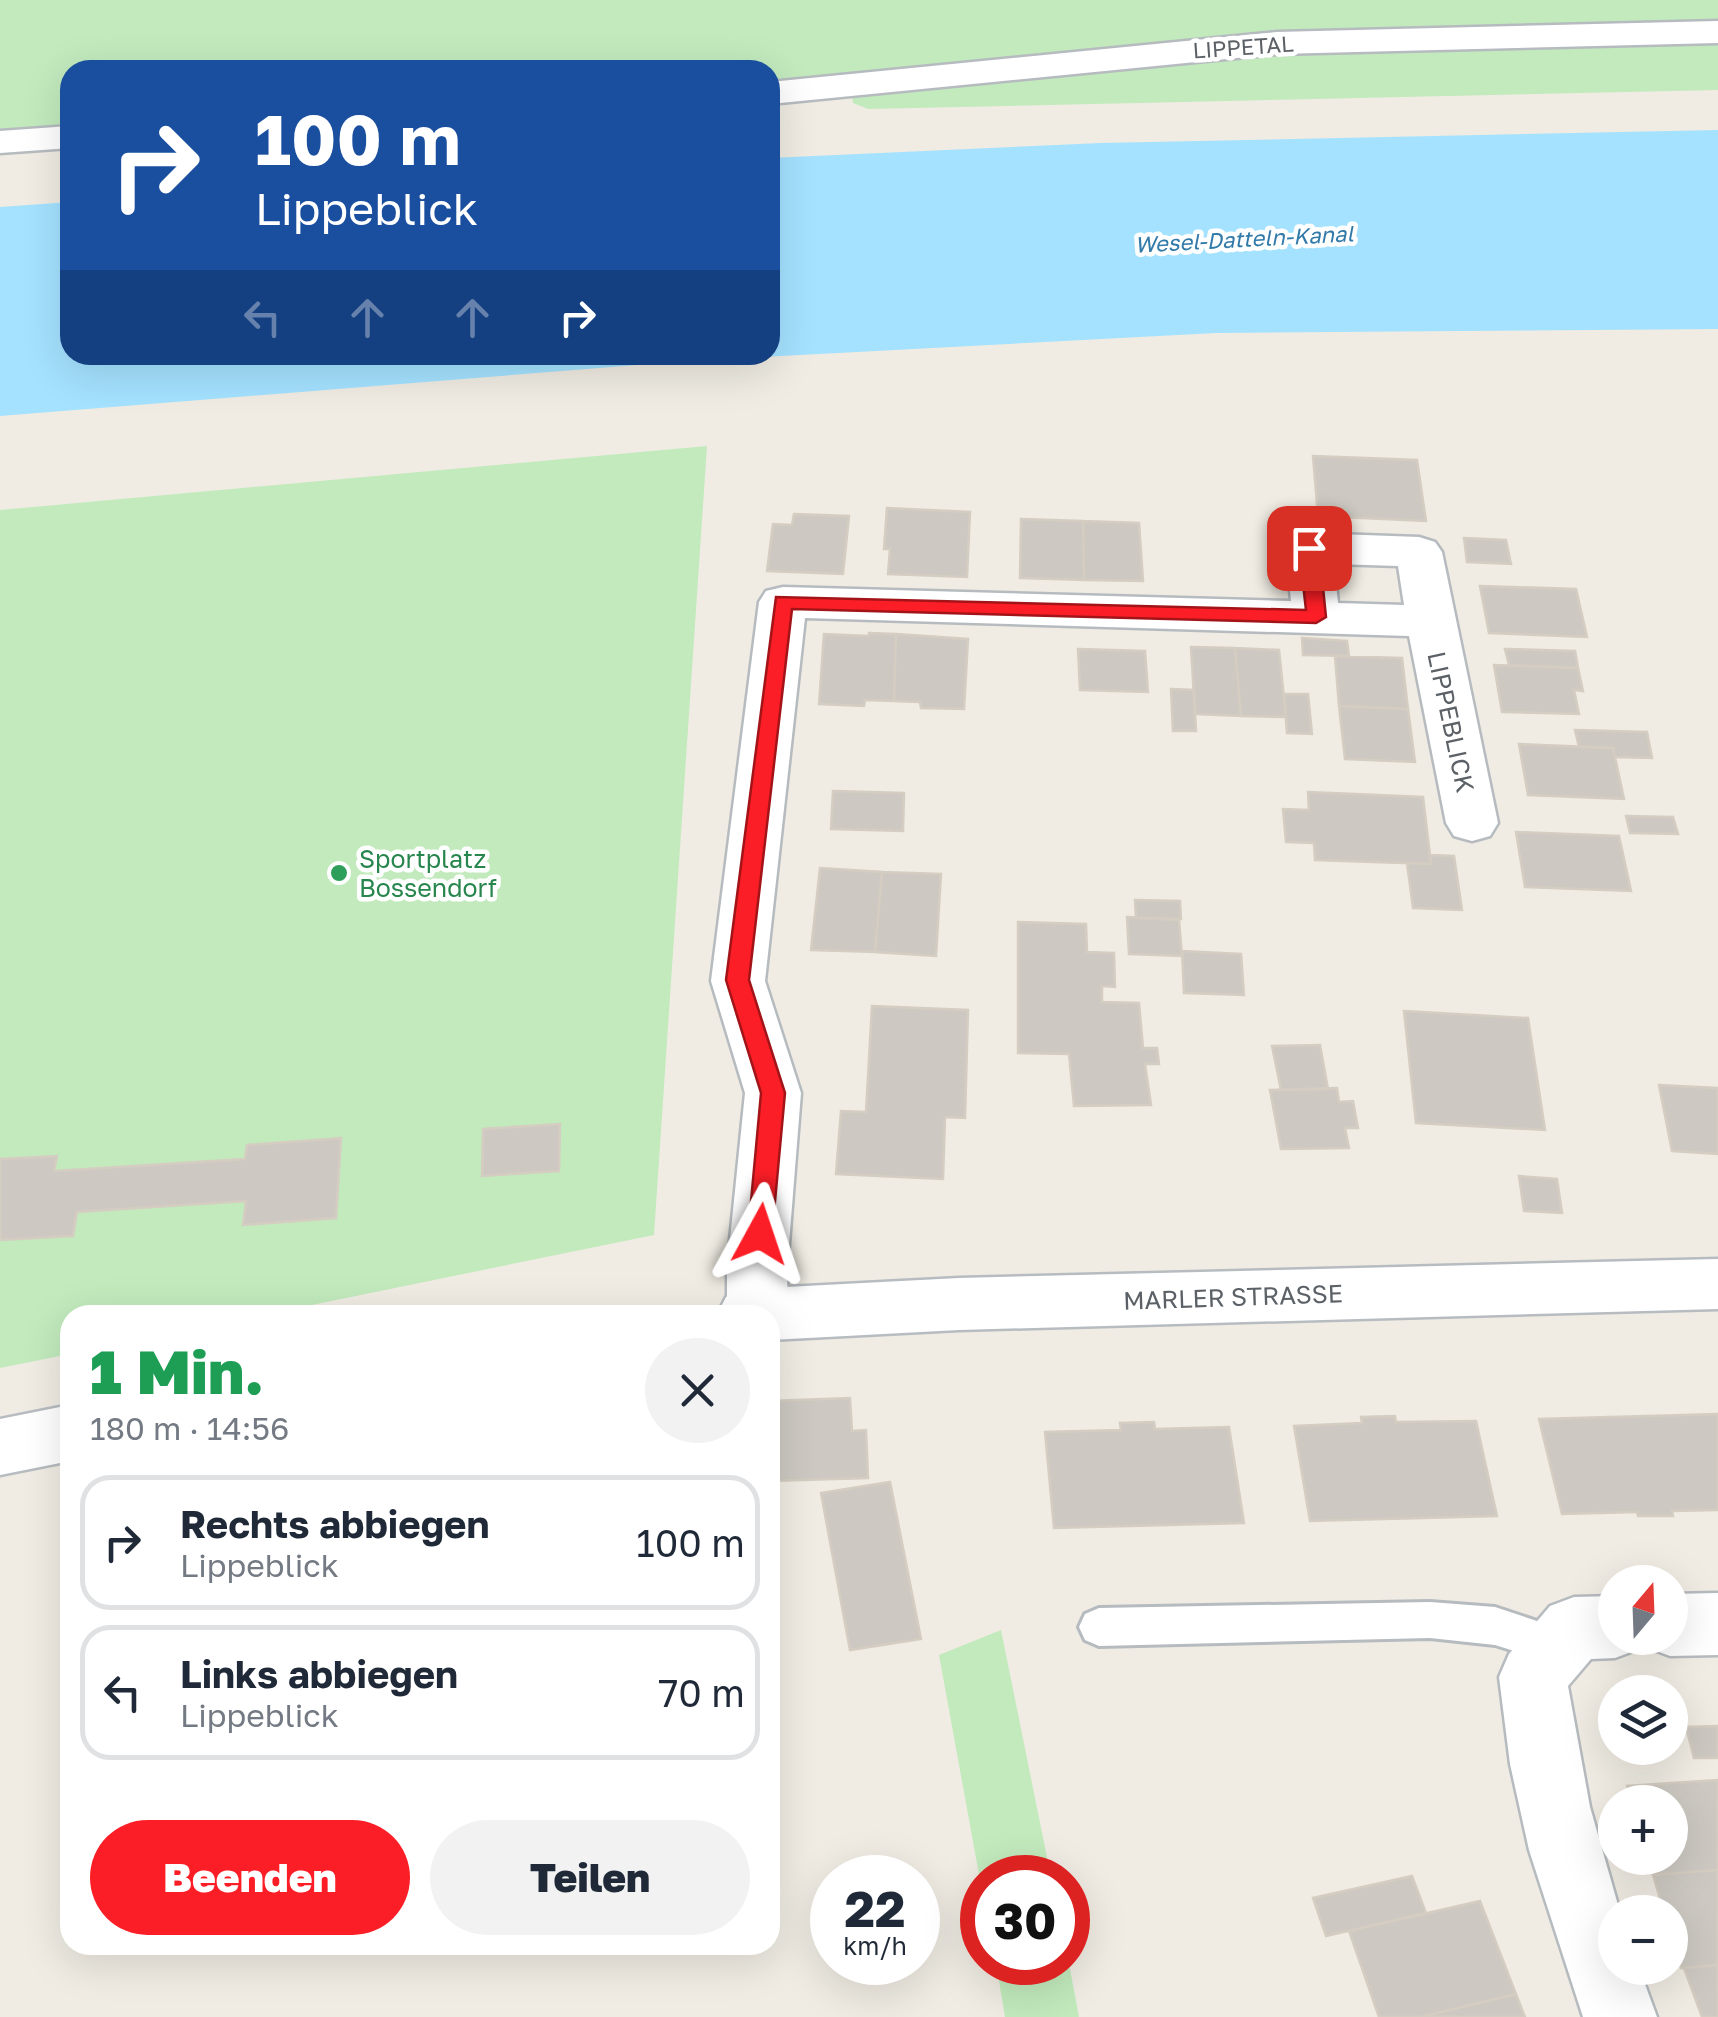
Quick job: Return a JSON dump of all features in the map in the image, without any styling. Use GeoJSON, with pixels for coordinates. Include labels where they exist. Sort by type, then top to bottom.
{"type":"FeatureCollection","features":[{"type":"Feature","properties":{"kind":"street","name":"LIPPETAL"},"geometry":{"type":"LineString","coordinates":[[780,93],[1277,43],[1718,32]]}},
{"type":"Feature","properties":{"kind":"street"},"geometry":{"type":"LineString","coordinates":[[0,142],[60,137]]}},
{"type":"Feature","properties":{"kind":"street","name":"LIPPEBLICK"},"geometry":{"type":"LineString","coordinates":[[1316,617],[1309,548],[1420,552],[1430,621],[1472,823]]}},
{"type":"Feature","properties":{"kind":"street","name":"LIPPEBLICK"},"geometry":{"type":"LineString","coordinates":[[758,1305],[757,1269],[773,1093],[738,980],[783,602],[1430,621]]}},
{"type":"Feature","properties":{"kind":"street","name":"MARLER STRASSE"},"geometry":{"type":"LineString","coordinates":[[780,1313],[959,1304],[1718,1284]]}},
{"type":"Feature","properties":{"kind":"street"},"geometry":{"type":"LineString","coordinates":[[0,1447],[60,1435]]}},
{"type":"Feature","properties":{"kind":"street"},"geometry":{"type":"LineString","coordinates":[[1688,1625],[1718,1624]]}},
{"type":"Feature","properties":{"kind":"street"},"geometry":{"type":"LineString","coordinates":[[1587,1636],[1532,1677],[1538,1737],[1586,1924],[1620,2017]]}},
{"type":"Feature","properties":{"kind":"lane"},"geometry":{"type":"LineString","coordinates":[[1099,1628],[1430,1620],[1587,1636]]}},
{"type":"Feature","properties":{"kind":"green space"},"geometry":{"type":"Polygon","coordinates":[[[0,0],[1718,0],[1718,26],[780,82],[780,60],[60,60],[60,129],[0,133],[0,0]]]}},
{"type":"Feature","properties":{"kind":"green space"},"geometry":{"type":"Polygon","coordinates":[[[1718,40],[1718,90],[868,109],[853,103],[852,96],[1009,75],[1277,49],[1718,40]]]}},
{"type":"Feature","properties":{"kind":"green space","name":"Sportplatz Bossendorf"},"geometry":{"type":"Polygon","coordinates":[[[707,446],[654,1235],[312,1305],[60,1305],[60,1356],[0,1368],[0,510],[707,446]]]}},
{"type":"Feature","properties":{"kind":"green space"},"geometry":{"type":"Polygon","coordinates":[[[1001,1630],[1047,1855],[975,1855],[939,1655],[1001,1630]]]}},
{"type":"Feature","properties":{"kind":"green space"},"geometry":{"type":"Polygon","coordinates":[[[1000,1985],[1073,1985],[1079,2017],[1005,2017],[1000,1985]]]}},
{"type":"Feature","properties":{"kind":"water","name":"Wesel-Datteln-Kanal"},"geometry":{"type":"Polygon","coordinates":[[[1718,130],[1718,329],[1216,333],[780,356],[780,158],[1101,143],[1718,130]]]}},
{"type":"Feature","properties":{"kind":"water"},"geometry":{"type":"Polygon","coordinates":[[[60,203],[60,365],[637,365],[0,416],[0,207],[60,203]]]}},
{"type":"Feature","properties":{"kind":"building"},"geometry":{"type":"Polygon","coordinates":[[[1313,456],[1417,460],[1426,521],[1318,516],[1313,456]]]}},
{"type":"Feature","properties":{"kind":"building"},"geometry":{"type":"Polygon","coordinates":[[[887,508],[970,512],[967,577],[888,574],[890,549],[884,549],[887,508]]]}},
{"type":"Feature","properties":{"kind":"building"},"geometry":{"type":"Polygon","coordinates":[[[794,514],[849,516],[843,574],[767,571],[773,524],[792,525],[794,514]]]}},
{"type":"Feature","properties":{"kind":"building"},"geometry":{"type":"Polygon","coordinates":[[[1021,519],[1083,521],[1084,580],[1020,578],[1021,519]]]}},
{"type":"Feature","properties":{"kind":"building"},"geometry":{"type":"Polygon","coordinates":[[[1083,521],[1139,523],[1143,581],[1084,580],[1083,521]]]}},
{"type":"Feature","properties":{"kind":"building"},"geometry":{"type":"Polygon","coordinates":[[[1464,538],[1506,540],[1511,564],[1467,562],[1464,538]]]}},
{"type":"Feature","properties":{"kind":"building"},"geometry":{"type":"Polygon","coordinates":[[[1480,586],[1576,589],[1587,637],[1489,633],[1480,586]]]}},
{"type":"Feature","properties":{"kind":"building"},"geometry":{"type":"Polygon","coordinates":[[[824,634],[896,634],[894,701],[865,700],[864,706],[819,704],[824,634]]]}},
{"type":"Feature","properties":{"kind":"building"},"geometry":{"type":"Polygon","coordinates":[[[896,634],[968,639],[964,709],[921,708],[920,702],[894,701],[896,634]]]}},
{"type":"Feature","properties":{"kind":"building"},"geometry":{"type":"Polygon","coordinates":[[[1302,638],[1347,641],[1349,656],[1303,655],[1302,638]]]}},
{"type":"Feature","properties":{"kind":"building"},"geometry":{"type":"Polygon","coordinates":[[[1191,647],[1235,648],[1241,716],[1195,714],[1191,647]]]}},
{"type":"Feature","properties":{"kind":"building"},"geometry":{"type":"Polygon","coordinates":[[[1235,648],[1279,650],[1286,717],[1241,716],[1235,648]]]}},
{"type":"Feature","properties":{"kind":"building"},"geometry":{"type":"Polygon","coordinates":[[[1078,649],[1145,651],[1148,692],[1080,690],[1078,649]]]}},
{"type":"Feature","properties":{"kind":"building"},"geometry":{"type":"Polygon","coordinates":[[[1505,649],[1575,651],[1578,668],[1509,665],[1505,649]]]}},
{"type":"Feature","properties":{"kind":"building"},"geometry":{"type":"Polygon","coordinates":[[[1335,656],[1402,658],[1408,709],[1339,706],[1335,656]]]}},
{"type":"Feature","properties":{"kind":"building"},"geometry":{"type":"Polygon","coordinates":[[[1494,665],[1578,668],[1583,691],[1574,690],[1579,714],[1502,712],[1494,665]]]}},
{"type":"Feature","properties":{"kind":"building"},"geometry":{"type":"Polygon","coordinates":[[[1171,689],[1194,690],[1196,731],[1173,731],[1171,689]]]}},
{"type":"Feature","properties":{"kind":"building"},"geometry":{"type":"Polygon","coordinates":[[[1284,694],[1308,694],[1312,734],[1287,733],[1284,694]]]}},
{"type":"Feature","properties":{"kind":"building"},"geometry":{"type":"Polygon","coordinates":[[[1339,706],[1408,709],[1415,762],[1345,759],[1339,706]]]}},
{"type":"Feature","properties":{"kind":"building"},"geometry":{"type":"Polygon","coordinates":[[[1575,730],[1647,732],[1652,758],[1615,757],[1613,748],[1579,747],[1575,730]]]}},
{"type":"Feature","properties":{"kind":"building"},"geometry":{"type":"Polygon","coordinates":[[[1519,744],[1613,748],[1624,799],[1528,795],[1519,744]]]}},
{"type":"Feature","properties":{"kind":"building"},"geometry":{"type":"Polygon","coordinates":[[[833,791],[904,793],[903,831],[831,829],[833,791]]]}},
{"type":"Feature","properties":{"kind":"building"},"geometry":{"type":"Polygon","coordinates":[[[1308,792],[1423,797],[1431,864],[1315,860],[1314,843],[1286,842],[1283,809],[1309,810],[1308,792]]]}},
{"type":"Feature","properties":{"kind":"building"},"geometry":{"type":"Polygon","coordinates":[[[1626,816],[1673,817],[1678,834],[1630,833],[1626,816]]]}},
{"type":"Feature","properties":{"kind":"building"},"geometry":{"type":"Polygon","coordinates":[[[1516,832],[1619,836],[1631,891],[1525,887],[1516,832]]]}},
{"type":"Feature","properties":{"kind":"building"},"geometry":{"type":"Polygon","coordinates":[[[1430,855],[1454,856],[1462,910],[1413,908],[1407,863],[1431,864],[1430,855]]]}},
{"type":"Feature","properties":{"kind":"building"},"geometry":{"type":"Polygon","coordinates":[[[820,868],[882,872],[875,952],[811,950],[820,868]]]}},
{"type":"Feature","properties":{"kind":"building"},"geometry":{"type":"Polygon","coordinates":[[[882,872],[941,874],[936,956],[875,952],[882,872]]]}},
{"type":"Feature","properties":{"kind":"building"},"geometry":{"type":"Polygon","coordinates":[[[1135,900],[1180,901],[1181,919],[1136,918],[1135,900]]]}},
{"type":"Feature","properties":{"kind":"building"},"geometry":{"type":"Polygon","coordinates":[[[1127,917],[1179,920],[1182,956],[1129,954],[1127,917]]]}},
{"type":"Feature","properties":{"kind":"building"},"geometry":{"type":"Polygon","coordinates":[[[1018,922],[1086,924],[1087,952],[1114,953],[1115,987],[1102,986],[1102,1002],[1139,1003],[1143,1048],[1157,1048],[1159,1064],[1145,1064],[1151,1105],[1074,1106],[1069,1054],[1018,1053],[1018,922]]]}},
{"type":"Feature","properties":{"kind":"building"},"geometry":{"type":"Polygon","coordinates":[[[1182,951],[1241,954],[1244,995],[1184,993],[1182,951]]]}},
{"type":"Feature","properties":{"kind":"building"},"geometry":{"type":"Polygon","coordinates":[[[872,1006],[968,1010],[965,1118],[945,1117],[943,1179],[836,1174],[841,1111],[866,1112],[872,1006]]]}},
{"type":"Feature","properties":{"kind":"building"},"geometry":{"type":"Polygon","coordinates":[[[1404,1011],[1528,1018],[1545,1130],[1416,1123],[1404,1011]]]}},
{"type":"Feature","properties":{"kind":"building"},"geometry":{"type":"Polygon","coordinates":[[[1320,1045],[1328,1089],[1281,1090],[1272,1046],[1320,1045]]]}},
{"type":"Feature","properties":{"kind":"building"},"geometry":{"type":"Polygon","coordinates":[[[1659,1085],[1718,1088],[1718,1154],[1672,1151],[1659,1085]]]}},
{"type":"Feature","properties":{"kind":"building"},"geometry":{"type":"Polygon","coordinates":[[[1337,1088],[1339,1102],[1353,1101],[1358,1128],[1345,1128],[1349,1148],[1281,1149],[1270,1090],[1337,1088]]]}},
{"type":"Feature","properties":{"kind":"building"},"geometry":{"type":"Polygon","coordinates":[[[560,1124],[559,1171],[482,1176],[483,1129],[560,1124]]]}},
{"type":"Feature","properties":{"kind":"building"},"geometry":{"type":"Polygon","coordinates":[[[341,1138],[336,1218],[243,1225],[246,1201],[77,1212],[73,1236],[0,1240],[0,1159],[57,1156],[54,1171],[245,1159],[247,1145],[341,1138]]]}},
{"type":"Feature","properties":{"kind":"building"},"geometry":{"type":"Polygon","coordinates":[[[1519,1176],[1557,1179],[1562,1213],[1524,1211],[1519,1176]]]}},
{"type":"Feature","properties":{"kind":"building"},"geometry":{"type":"Polygon","coordinates":[[[850,1398],[852,1431],[866,1430],[868,1478],[780,1481],[780,1401],[850,1398]]]}},
{"type":"Feature","properties":{"kind":"building"},"geometry":{"type":"Polygon","coordinates":[[[1718,1414],[1718,1510],[1672,1511],[1673,1516],[1638,1516],[1637,1512],[1562,1514],[1539,1419],[1718,1414]]]}},
{"type":"Feature","properties":{"kind":"building"},"geometry":{"type":"Polygon","coordinates":[[[1395,1416],[1396,1422],[1476,1421],[1497,1516],[1310,1521],[1294,1426],[1362,1423],[1361,1417],[1395,1416]]]}},
{"type":"Feature","properties":{"kind":"building"},"geometry":{"type":"Polygon","coordinates":[[[1154,1422],[1155,1429],[1229,1427],[1244,1523],[1054,1528],[1045,1432],[1121,1430],[1120,1423],[1154,1422]]]}},
{"type":"Feature","properties":{"kind":"building"},"geometry":{"type":"Polygon","coordinates":[[[890,1482],[921,1639],[850,1650],[821,1493],[890,1482]]]}},
{"type":"Feature","properties":{"kind":"building"},"geometry":{"type":"Polygon","coordinates":[[[1718,1726],[1718,1758],[1694,1758],[1688,1727],[1718,1726]]]}},
{"type":"Feature","properties":{"kind":"building"},"geometry":{"type":"Polygon","coordinates":[[[1718,1780],[1718,1870],[1688,1872],[1688,1785],[1642,1785],[1718,1780]]]}},
{"type":"Feature","properties":{"kind":"building"},"geometry":{"type":"Polygon","coordinates":[[[1718,1870],[1718,1965],[1688,1967],[1688,1895],[1659,1895],[1653,1875],[1718,1870]]]}},
{"type":"Feature","properties":{"kind":"building"},"geometry":{"type":"Polygon","coordinates":[[[1412,1876],[1426,1913],[1326,1936],[1313,1898],[1412,1876]]]}},
{"type":"Feature","properties":{"kind":"building"},"geometry":{"type":"Polygon","coordinates":[[[1480,1901],[1516,1994],[1420,2017],[1379,2017],[1349,1931],[1480,1901]]]}},
{"type":"Feature","properties":{"kind":"building"},"geometry":{"type":"Polygon","coordinates":[[[1718,1965],[1718,2017],[1702,2017],[1688,1979],[1688,1968],[1718,1965]]]}},
{"type":"Feature","properties":{"kind":"building"},"geometry":{"type":"Polygon","coordinates":[[[1516,1994],[1525,2017],[1420,2017],[1516,1994]]]}},
{"type":"Feature","properties":{"kind":"place","name":"Sportplatz Bossendorf"},"geometry":{"type":"Point","coordinates":[339,873]}},
{"type":"Feature","properties":{"kind":"route"},"geometry":{"type":"LineString","coordinates":[[760,1234],[773,1093],[738,980],[783,602],[1316,617],[1309,548]]}}]}
